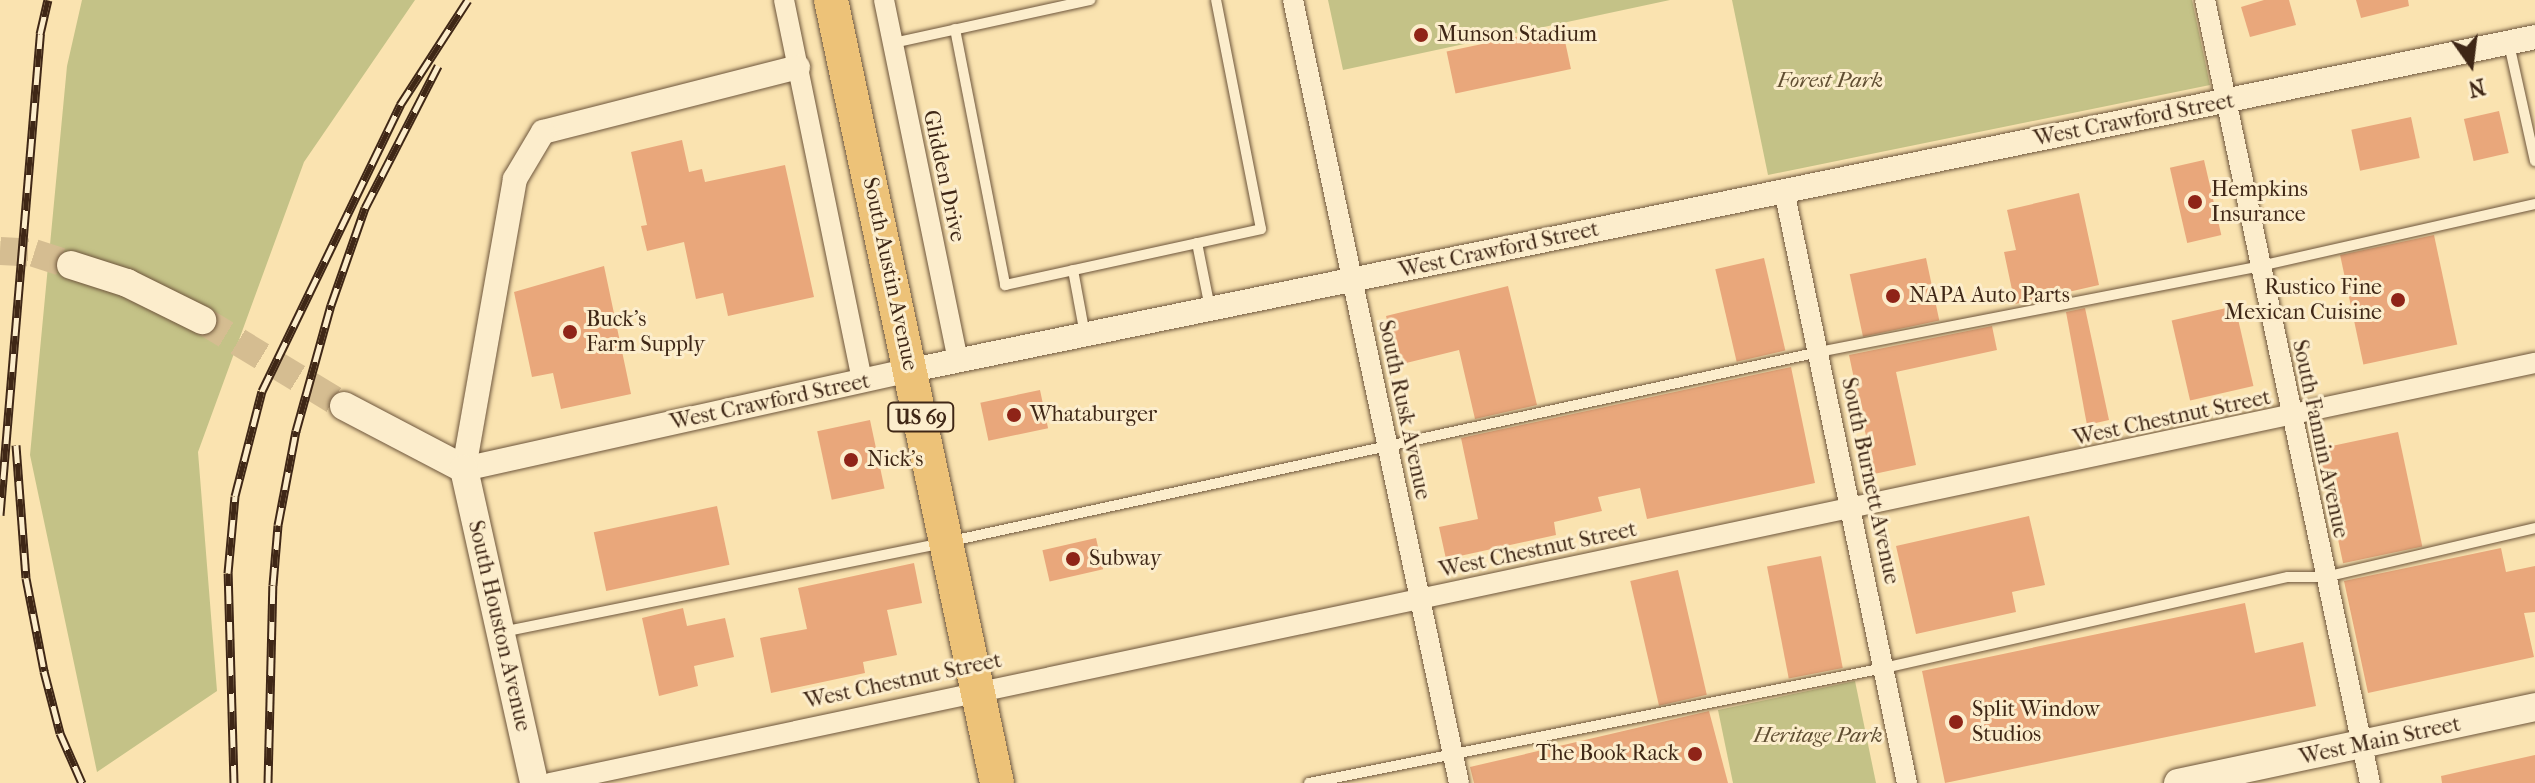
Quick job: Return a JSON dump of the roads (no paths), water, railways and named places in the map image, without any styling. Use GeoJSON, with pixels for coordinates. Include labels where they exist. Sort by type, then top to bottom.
{"type":"FeatureCollection","features":[{"type":"Feature","properties":{"kind":"highway","name":"South Austin Avenue"},"geometry":{"type":"LineString","coordinates":[[831,0],[912,370],[997,783]]}},
{"type":"Feature","properties":{"kind":"main road"},"geometry":{"type":"LineString","coordinates":[[71,265],[127,283],[202,320]]}},
{"type":"Feature","properties":{"kind":"main road"},"geometry":{"type":"LineString","coordinates":[[344,406],[464,469]]}},
{"type":"Feature","properties":{"kind":"main road","name":"South Houston Avenue"},"geometry":{"type":"LineString","coordinates":[[464,469],[534,783]]}},
{"type":"Feature","properties":{"kind":"main road","name":"West Main Street"},"geometry":{"type":"LineString","coordinates":[[2178,783],[2535,707]]}},
{"type":"Feature","properties":{"kind":"street"},"geometry":{"type":"LineString","coordinates":[[784,0],[862,381]]}},
{"type":"Feature","properties":{"kind":"street","name":"Glidden Drive"},"geometry":{"type":"LineString","coordinates":[[884,0],[958,362]]}},
{"type":"Feature","properties":{"kind":"street","name":"South Rusk Avenue"},"geometry":{"type":"LineString","coordinates":[[1293,0],[1459,783]]}},
{"type":"Feature","properties":{"kind":"street","name":"South Fannin Avenue"},"geometry":{"type":"LineString","coordinates":[[2205,0],[2370,783]]}},
{"type":"Feature","properties":{"kind":"street","name":"West Crawford Street"},"geometry":{"type":"LineString","coordinates":[[464,469],[912,370],[1210,311],[1784,190],[2226,103],[2535,37]]}},
{"type":"Feature","properties":{"kind":"street"},"geometry":{"type":"LineString","coordinates":[[464,469],[515,179],[543,132],[798,67]]}},
{"type":"Feature","properties":{"kind":"street","name":"South Burnett Avenue"},"geometry":{"type":"LineString","coordinates":[[1784,190],[1907,783]]}},
{"type":"Feature","properties":{"kind":"street","name":"West Chestnut Street"},"geometry":{"type":"LineString","coordinates":[[550,783],[977,689],[2291,418],[2535,363]]}},
{"type":"Feature","properties":{"kind":"lane"},"geometry":{"type":"LineString","coordinates":[[893,43],[1090,0]]}},
{"type":"Feature","properties":{"kind":"lane"},"geometry":{"type":"LineString","coordinates":[[955,29],[1005,285],[1261,229],[1216,0]]}},
{"type":"Feature","properties":{"kind":"lane"},"geometry":{"type":"LineString","coordinates":[[2508,42],[2535,161]]}},
{"type":"Feature","properties":{"kind":"lane"},"geometry":{"type":"LineString","coordinates":[[500,633],[947,542],[1819,352],[2260,266],[2535,204]]}},
{"type":"Feature","properties":{"kind":"lane"},"geometry":{"type":"LineString","coordinates":[[1197,243],[1210,311]]}},
{"type":"Feature","properties":{"kind":"lane"},"geometry":{"type":"LineString","coordinates":[[1073,270],[1085,336]]}},
{"type":"Feature","properties":{"kind":"lane"},"geometry":{"type":"LineString","coordinates":[[1309,783],[1884,668],[2266,581],[2325,577],[2535,528]]}},
{"type":"Feature","properties":{"kind":"tunnel"},"geometry":{"type":"LineString","coordinates":[[0,251],[34,253],[71,265]]}},
{"type":"Feature","properties":{"kind":"tunnel"},"geometry":{"type":"LineString","coordinates":[[202,320],[344,406]]}},
{"type":"Feature","properties":{"kind":"railway"},"geometry":{"type":"LineString","coordinates":[[0,515],[40,34],[48,0]]}},
{"type":"Feature","properties":{"kind":"railway"},"geometry":{"type":"LineString","coordinates":[[234,783],[228,573],[235,496],[262,391],[400,105],[468,0]]}},
{"type":"Feature","properties":{"kind":"railway"},"geometry":{"type":"LineString","coordinates":[[268,783],[273,585],[278,525],[296,431],[331,305],[365,208],[438,66]]}},
{"type":"Feature","properties":{"kind":"railway"},"geometry":{"type":"LineString","coordinates":[[16,445],[26,578],[44,671],[60,733],[82,783]]}},
{"type":"Feature","properties":{"kind":"place","name":"Munson Stadium"},"geometry":{"type":"Point","coordinates":[1421,35]}},
{"type":"Feature","properties":{"kind":"place","name":"Hempkins Insurance"},"geometry":{"type":"Point","coordinates":[2195,202]}},
{"type":"Feature","properties":{"kind":"place","name":"NAPA Auto Parts"},"geometry":{"type":"Point","coordinates":[1893,296]}},
{"type":"Feature","properties":{"kind":"place","name":"Rustico Fine Mexican Cuisine"},"geometry":{"type":"Point","coordinates":[2398,300]}},
{"type":"Feature","properties":{"kind":"place","name":"Buck's Farm Supply"},"geometry":{"type":"Point","coordinates":[570,332]}},
{"type":"Feature","properties":{"kind":"place","name":"Whataburger"},"geometry":{"type":"Point","coordinates":[1014,415]}},
{"type":"Feature","properties":{"kind":"place","name":"Nick's"},"geometry":{"type":"Point","coordinates":[851,460]}},
{"type":"Feature","properties":{"kind":"place","name":"Subway"},"geometry":{"type":"Point","coordinates":[1073,559]}},
{"type":"Feature","properties":{"kind":"place","name":"Split Window Studios"},"geometry":{"type":"Point","coordinates":[1956,722]}},
{"type":"Feature","properties":{"kind":"place","name":"The Book Rack"},"geometry":{"type":"Point","coordinates":[1695,754]}},
{"type":"Feature","properties":{"kind":"park label","name":"Forest Park"},"geometry":{"type":"Point","coordinates":[1830,81]}},
{"type":"Feature","properties":{"kind":"park label","name":"Heritage Park"},"geometry":{"type":"Point","coordinates":[1818,736]}}]}
